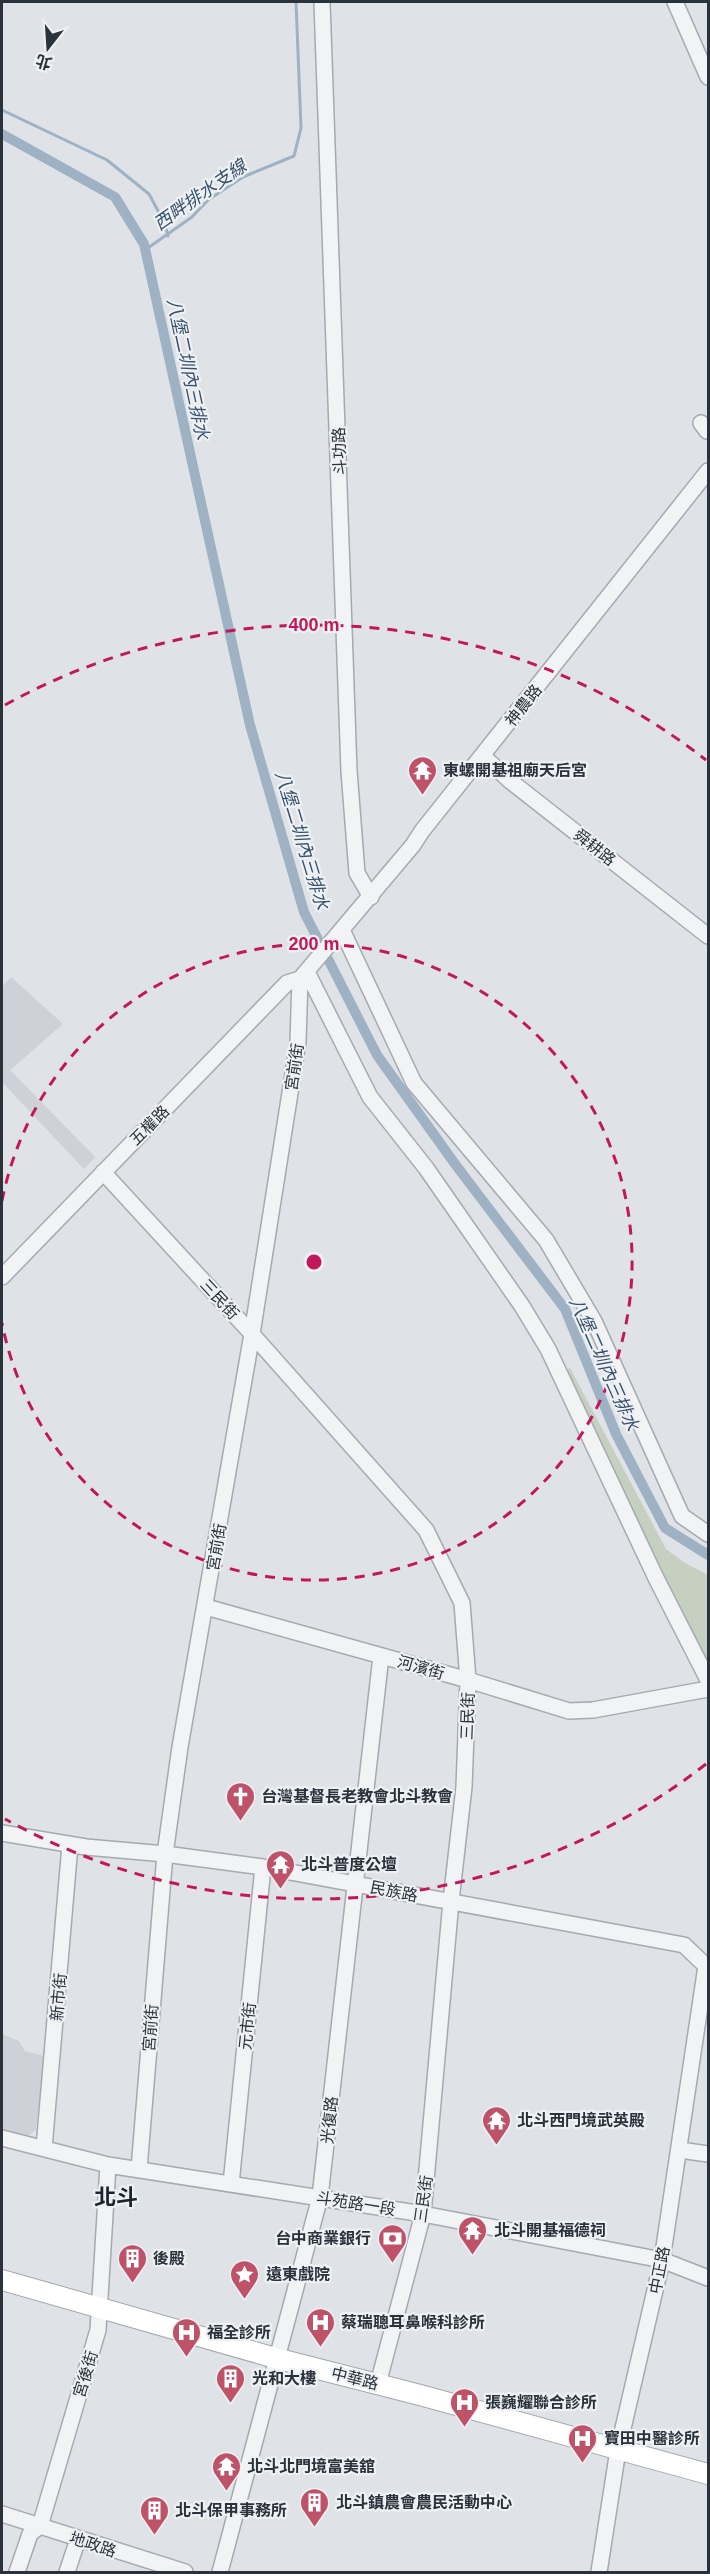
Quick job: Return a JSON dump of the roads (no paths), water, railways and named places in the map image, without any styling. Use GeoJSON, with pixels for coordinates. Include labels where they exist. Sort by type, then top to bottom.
{"type":"FeatureCollection","features":[{"type":"Feature","properties":{"kind":"main road","name":"中華路"},"geometry":{"type":"LineString","coordinates":[[2,2280],[279,2360],[378,2384],[708,2474]]}},
{"type":"Feature","properties":{"kind":"street","name":"斗功路"},"geometry":{"type":"LineString","coordinates":[[322,2],[349,771],[357,873],[371,897]]}},
{"type":"Feature","properties":{"kind":"street"},"geometry":{"type":"LineString","coordinates":[[675,2],[708,76]]}},
{"type":"Feature","properties":{"kind":"street","name":"神農路"},"geometry":{"type":"LineString","coordinates":[[338,934],[371,897],[708,471]]}},
{"type":"Feature","properties":{"kind":"street","name":"舜耕路"},"geometry":{"type":"LineString","coordinates":[[483,756],[509,780],[708,936]]}},
{"type":"Feature","properties":{"kind":"street"},"geometry":{"type":"LineString","coordinates":[[708,1534],[682,1516],[594,1321],[546,1240],[414,1083],[338,934],[306,973],[370,1097],[426,1168],[522,1306],[548,1348],[656,1578],[708,1680]]}},
{"type":"Feature","properties":{"kind":"street","name":"五權路"},"geometry":{"type":"LineString","coordinates":[[2,1277],[288,983],[306,973]]}},
{"type":"Feature","properties":{"kind":"street","name":"宮前街"},"geometry":{"type":"LineString","coordinates":[[139,2169],[165,1854],[180,1747],[252,1334],[298,1042],[306,973]]}},
{"type":"Feature","properties":{"kind":"street","name":"三民街"},"geometry":{"type":"LineString","coordinates":[[103,1172],[252,1334],[426,1530],[462,1603],[468,1680],[465,1787],[451,1901],[423,2214],[378,2384]]}},
{"type":"Feature","properties":{"kind":"street","name":"河濱街"},"geometry":{"type":"LineString","coordinates":[[206,1607],[468,1680],[569,1711],[593,1710],[708,1689]]}},
{"type":"Feature","properties":{"kind":"street","name":"光復路"},"geometry":{"type":"LineString","coordinates":[[220,2572],[279,2360],[321,2197],[381,1656]]}},
{"type":"Feature","properties":{"kind":"street","name":"民族路"},"geometry":{"type":"LineString","coordinates":[[2,1833],[70,1845],[165,1854],[263,1867],[684,1945],[706,1966]]}},
{"type":"Feature","properties":{"kind":"street","name":"新市街"},"geometry":{"type":"LineString","coordinates":[[44,2148],[70,1845]]}},
{"type":"Feature","properties":{"kind":"street","name":"元市街"},"geometry":{"type":"LineString","coordinates":[[231,2184],[263,1867]]}},
{"type":"Feature","properties":{"kind":"street","name":"中正路"},"geometry":{"type":"LineString","coordinates":[[599,2572],[618,2450],[662,2260],[680,2150],[702,2047],[706,1966]]}},
{"type":"Feature","properties":{"kind":"street","name":"斗苑路一段"},"geometry":{"type":"LineString","coordinates":[[2,2138],[108,2165],[423,2214],[662,2260],[708,2278]]}},
{"type":"Feature","properties":{"kind":"street"},"geometry":{"type":"LineString","coordinates":[[680,2150],[708,2154]]}},
{"type":"Feature","properties":{"kind":"street","name":"宮後街"},"geometry":{"type":"LineString","coordinates":[[17,2572],[30,2534],[40,2526],[98,2330],[108,2165]]}},
{"type":"Feature","properties":{"kind":"street","name":"地政路"},"geometry":{"type":"LineString","coordinates":[[2,2514],[185,2572]]}},
{"type":"Feature","properties":{"kind":"street"},"geometry":{"type":"LineString","coordinates":[[67,2572],[78,2539]]}},
{"type":"Feature","properties":{"kind":"waterway","name":"西畔排水支線"},"geometry":{"type":"LineString","coordinates":[[145,250],[192,217],[208,200],[243,177],[294,156],[301,128],[296,2]]}},
{"type":"Feature","properties":{"kind":"waterway"},"geometry":{"type":"LineString","coordinates":[[2,110],[107,160],[149,194],[165,224],[168,236]]}},
{"type":"Feature","properties":{"kind":"waterway","name":"八堡二圳內三排水"},"geometry":{"type":"LineString","coordinates":[[2,134],[115,197],[144,244],[250,725],[304,912],[377,1055],[455,1164],[565,1309],[616,1434],[665,1528],[708,1555]]}},
{"type":"Feature","properties":{"kind":"place","name":"東螺開基祖廟天后宮"},"geometry":{"type":"Point","coordinates":[422,796]}},
{"type":"Feature","properties":{"kind":"place","name":"台灣基督長老教會北斗教會"},"geometry":{"type":"Point","coordinates":[240,1822]}},
{"type":"Feature","properties":{"kind":"place","name":"北斗普度公壇"},"geometry":{"type":"Point","coordinates":[280,1890]}},
{"type":"Feature","properties":{"kind":"place","name":"北斗西門境武英殿"},"geometry":{"type":"Point","coordinates":[496,2146]}},
{"type":"Feature","properties":{"kind":"place","name":"北斗開基福德祠"},"geometry":{"type":"Point","coordinates":[473,2256]}},
{"type":"Feature","properties":{"kind":"place","name":"台中商業銀行"},"geometry":{"type":"Point","coordinates":[392,2264]}},
{"type":"Feature","properties":{"kind":"place","name":"後殿"},"geometry":{"type":"Point","coordinates":[132,2284]}},
{"type":"Feature","properties":{"kind":"place","name":"遠東戲院"},"geometry":{"type":"Point","coordinates":[245,2300]}},
{"type":"Feature","properties":{"kind":"place","name":"蔡瑞聰耳鼻喉科診所"},"geometry":{"type":"Point","coordinates":[320,2348]}},
{"type":"Feature","properties":{"kind":"place","name":"福全診所"},"geometry":{"type":"Point","coordinates":[186,2358]}},
{"type":"Feature","properties":{"kind":"place","name":"光和大樓"},"geometry":{"type":"Point","coordinates":[231,2404]}},
{"type":"Feature","properties":{"kind":"place","name":"張巍耀聯合診所"},"geometry":{"type":"Point","coordinates":[464,2428]}},
{"type":"Feature","properties":{"kind":"place","name":"寶田中醫診所"},"geometry":{"type":"Point","coordinates":[583,2464]}},
{"type":"Feature","properties":{"kind":"place","name":"北斗北門境富美舘"},"geometry":{"type":"Point","coordinates":[226,2492]}},
{"type":"Feature","properties":{"kind":"place","name":"北斗鎮農會農民活動中心"},"geometry":{"type":"Point","coordinates":[315,2528]}},
{"type":"Feature","properties":{"kind":"place","name":"北斗保甲事務所"},"geometry":{"type":"Point","coordinates":[154,2536]}},
{"type":"Feature","properties":{"kind":"district","name":"北斗"},"geometry":{"type":"Point","coordinates":[116,2197]}}]}
